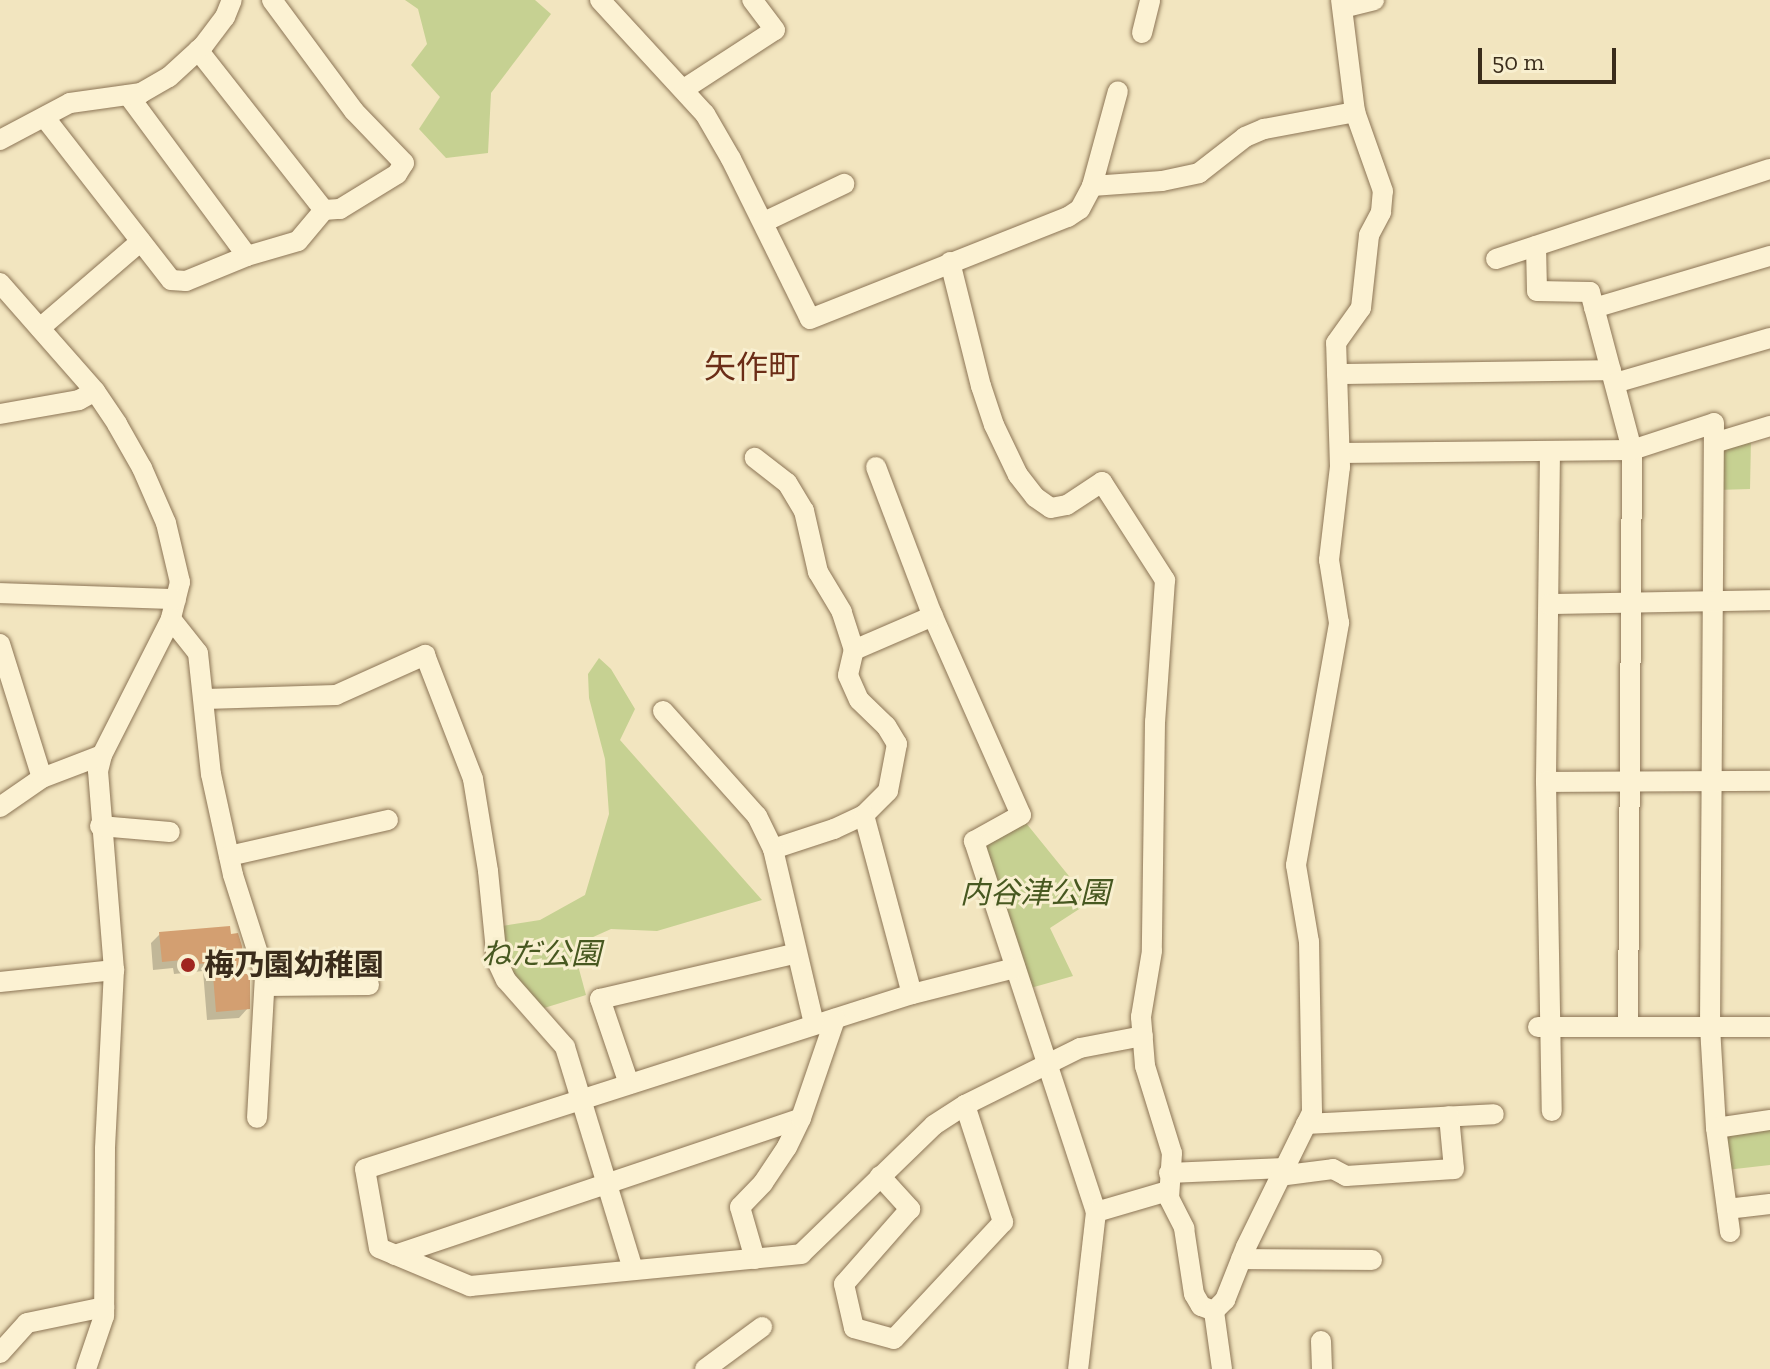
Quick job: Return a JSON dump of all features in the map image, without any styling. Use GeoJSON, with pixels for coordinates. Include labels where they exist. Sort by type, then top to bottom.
{"type":"FeatureCollection","features":[{"type":"Feature","properties":{"kind":"street"},"geometry":{"type":"LineString","coordinates":[[0,140],[70,103],[141,93],[169,77],[198,50],[225,17],[232,0]]}},
{"type":"Feature","properties":{"kind":"street"},"geometry":{"type":"LineString","coordinates":[[45,118],[171,280],[186,281],[247,256],[298,241],[324,210],[340,209],[397,174],[404,163],[354,111],[272,0]]}},
{"type":"Feature","properties":{"kind":"street"},"geometry":{"type":"LineString","coordinates":[[600,0],[705,114],[764,222],[810,319],[1068,217],[1080,209],[1092,186],[1118,91]]}},
{"type":"Feature","properties":{"kind":"street"},"geometry":{"type":"LineString","coordinates":[[684,89],[775,30],[752,0]]}},
{"type":"Feature","properties":{"kind":"street"},"geometry":{"type":"LineString","coordinates":[[1142,33],[1150,0]]}},
{"type":"Feature","properties":{"kind":"street"},"geometry":{"type":"LineString","coordinates":[[1214,1311],[1225,1300],[1281,1172],[1312,1112],[1309,942],[1296,865],[1339,623],[1329,560],[1338,513],[1340,453],[1336,343],[1361,308],[1369,235],[1381,212],[1383,191],[1355,112],[1342,4],[1374,0]]}},
{"type":"Feature","properties":{"kind":"street"},"geometry":{"type":"LineString","coordinates":[[198,50],[324,210]]}},
{"type":"Feature","properties":{"kind":"street"},"geometry":{"type":"LineString","coordinates":[[128,95],[247,256]]}},
{"type":"Feature","properties":{"kind":"street"},"geometry":{"type":"LineString","coordinates":[[1092,186],[1162,181],[1199,173],[1245,137],[1264,129],[1355,112]]}},
{"type":"Feature","properties":{"kind":"street"},"geometry":{"type":"LineString","coordinates":[[1496,259],[1770,169]]}},
{"type":"Feature","properties":{"kind":"street"},"geometry":{"type":"LineString","coordinates":[[764,222],[844,184]]}},
{"type":"Feature","properties":{"kind":"street"},"geometry":{"type":"LineString","coordinates":[[40,328],[141,241]]}},
{"type":"Feature","properties":{"kind":"street"},"geometry":{"type":"LineString","coordinates":[[1536,246],[1537,291],[1590,292],[1632,450],[1628,1027]]}},
{"type":"Feature","properties":{"kind":"street"},"geometry":{"type":"LineString","coordinates":[[1594,308],[1770,256]]}},
{"type":"Feature","properties":{"kind":"street"},"geometry":{"type":"LineString","coordinates":[[950,262],[963,301],[981,386],[1018,475],[1035,497],[1051,508],[1067,505],[1102,482],[1165,580],[1155,722],[1152,951],[1141,1017],[1145,1066],[1172,1153],[1169,1182],[1184,1228],[1194,1294],[1201,1306],[1214,1311]]}},
{"type":"Feature","properties":{"kind":"street"},"geometry":{"type":"LineString","coordinates":[[0,283],[95,391],[142,468],[166,523],[180,582],[173,609],[102,755],[98,771],[100,826],[114,970],[105,1149],[104,1307],[86,1369]]}},
{"type":"Feature","properties":{"kind":"street"},"geometry":{"type":"LineString","coordinates":[[1337,374],[1613,376],[1770,338]]}},
{"type":"Feature","properties":{"kind":"street"},"geometry":{"type":"LineString","coordinates":[[0,414],[79,400],[95,391]]}},
{"type":"Feature","properties":{"kind":"street"},"geometry":{"type":"LineString","coordinates":[[1340,453],[1632,450],[1714,423],[1710,1027],[1716,1128],[1730,1232]]}},
{"type":"Feature","properties":{"kind":"street"},"geometry":{"type":"LineString","coordinates":[[1714,443],[1770,426]]}},
{"type":"Feature","properties":{"kind":"street"},"geometry":{"type":"LineString","coordinates":[[1550,451],[1543,1027],[1552,1111]]}},
{"type":"Feature","properties":{"kind":"street"},"geometry":{"type":"LineString","coordinates":[[755,458],[787,483],[804,511],[818,572],[842,612],[854,650],[848,675],[859,700],[886,726],[897,744],[888,791],[864,815],[834,829],[773,849]]}},
{"type":"Feature","properties":{"kind":"street"},"geometry":{"type":"LineString","coordinates":[[876,467],[933,616],[1021,815],[974,841],[1096,1212],[1078,1369]]}},
{"type":"Feature","properties":{"kind":"street"},"geometry":{"type":"LineString","coordinates":[[0,593],[173,609]]}},
{"type":"Feature","properties":{"kind":"street"},"geometry":{"type":"LineString","coordinates":[[1549,604],[1713,604],[1770,600]]}},
{"type":"Feature","properties":{"kind":"street"},"geometry":{"type":"LineString","coordinates":[[173,609],[198,653],[211,774],[229,856],[265,975],[257,1118]]}},
{"type":"Feature","properties":{"kind":"street"},"geometry":{"type":"LineString","coordinates":[[854,650],[933,616]]}},
{"type":"Feature","properties":{"kind":"street"},"geometry":{"type":"LineString","coordinates":[[0,644],[42,778]]}},
{"type":"Feature","properties":{"kind":"street"},"geometry":{"type":"LineString","coordinates":[[205,699],[336,695],[425,655],[473,779],[488,871],[497,961],[506,980],[565,1047],[578,1100],[633,1269]]}},
{"type":"Feature","properties":{"kind":"street"},"geometry":{"type":"LineString","coordinates":[[663,711],[757,816],[773,849],[814,1024]]}},
{"type":"Feature","properties":{"kind":"street"},"geometry":{"type":"LineString","coordinates":[[0,807],[42,778],[102,755]]}},
{"type":"Feature","properties":{"kind":"street"},"geometry":{"type":"LineString","coordinates":[[1546,782],[1770,781]]}},
{"type":"Feature","properties":{"kind":"street"},"geometry":{"type":"LineString","coordinates":[[864,815],[912,994]]}},
{"type":"Feature","properties":{"kind":"street"},"geometry":{"type":"LineString","coordinates":[[229,856],[388,820]]}},
{"type":"Feature","properties":{"kind":"street"},"geometry":{"type":"LineString","coordinates":[[100,826],[170,832]]}},
{"type":"Feature","properties":{"kind":"street"},"geometry":{"type":"LineString","coordinates":[[629,1084],[600,999],[797,953]]}},
{"type":"Feature","properties":{"kind":"street"},"geometry":{"type":"LineString","coordinates":[[1015,968],[912,994],[814,1024],[365,1169],[379,1248],[470,1286],[801,1254],[934,1125],[965,1105],[1080,1048],[1143,1036]]}},
{"type":"Feature","properties":{"kind":"street"},"geometry":{"type":"LineString","coordinates":[[0,982],[114,970]]}},
{"type":"Feature","properties":{"kind":"street"},"geometry":{"type":"LineString","coordinates":[[265,986],[369,985]]}},
{"type":"Feature","properties":{"kind":"street"},"geometry":{"type":"LineString","coordinates":[[755,1259],[740,1207],[763,1183],[801,1118],[835,1019]]}},
{"type":"Feature","properties":{"kind":"street"},"geometry":{"type":"LineString","coordinates":[[1543,1027],[1770,1027]]}},
{"type":"Feature","properties":{"kind":"street"},"geometry":{"type":"LineString","coordinates":[[880,1176],[910,1209],[844,1284],[854,1328],[894,1339],[1003,1222],[965,1105]]}},
{"type":"Feature","properties":{"kind":"street"},"geometry":{"type":"LineString","coordinates":[[1306,1124],[1494,1114]]}},
{"type":"Feature","properties":{"kind":"street"},"geometry":{"type":"LineString","coordinates":[[1096,1212],[1169,1182],[1333,1169],[1346,1176],[1454,1169],[1449,1116]]}},
{"type":"Feature","properties":{"kind":"street"},"geometry":{"type":"LineString","coordinates":[[395,1255],[801,1118]]}},
{"type":"Feature","properties":{"kind":"street"},"geometry":{"type":"LineString","coordinates":[[1716,1128],[1770,1120]]}},
{"type":"Feature","properties":{"kind":"street"},"geometry":{"type":"LineString","coordinates":[[1727,1209],[1770,1204]]}},
{"type":"Feature","properties":{"kind":"street"},"geometry":{"type":"LineString","coordinates":[[1241,1259],[1372,1260]]}},
{"type":"Feature","properties":{"kind":"street"},"geometry":{"type":"LineString","coordinates":[[0,1353],[13,1334],[27,1323],[104,1307]]}},
{"type":"Feature","properties":{"kind":"street"},"geometry":{"type":"LineString","coordinates":[[1214,1311],[1222,1369]]}},
{"type":"Feature","properties":{"kind":"street"},"geometry":{"type":"LineString","coordinates":[[705,1369],[762,1327]]}},
{"type":"Feature","properties":{"kind":"street"},"geometry":{"type":"LineString","coordinates":[[1321,1341],[1322,1369]]}},
{"type":"Feature","properties":{"kind":"green space"},"geometry":{"type":"Polygon","coordinates":[[[405,0],[535,0],[551,14],[491,93],[488,153],[446,158],[419,129],[440,97],[411,65],[427,44],[418,9],[405,0]]]}},
{"type":"Feature","properties":{"kind":"green space"},"geometry":{"type":"Polygon","coordinates":[[[1751,439],[1750,489],[1717,490],[1724,446],[1751,439]]]}},
{"type":"Feature","properties":{"kind":"green space","name":"ねだ公園"},"geometry":{"type":"Polygon","coordinates":[[[599,658],[611,669],[635,709],[620,740],[762,900],[657,931],[611,929],[582,942],[576,958],[586,995],[541,1009],[513,972],[502,926],[540,920],[585,895],[609,814],[605,759],[589,698],[588,674],[599,658]]]}},
{"type":"Feature","properties":{"kind":"green space","name":"内谷津公園"},"geometry":{"type":"Polygon","coordinates":[[[1026,823],[1090,902],[1050,928],[1073,976],[1027,989],[984,853],[989,843],[1026,823]]]}},
{"type":"Feature","properties":{"kind":"green space"},"geometry":{"type":"Polygon","coordinates":[[[1770,1123],[1770,1165],[1726,1170],[1722,1138],[1731,1129],[1770,1123]]]}},
{"type":"Feature","properties":{"kind":"building"},"geometry":{"type":"Polygon","coordinates":[[[230,926],[231,934],[238,933],[242,946],[244,974],[250,974],[250,1009],[216,1012],[212,963],[182,965],[182,960],[162,962],[159,932],[230,926]]]}},
{"type":"Feature","properties":{"kind":"place","name":"梅乃園幼稚園"},"geometry":{"type":"Point","coordinates":[188,965]}},
{"type":"Feature","properties":{"kind":"district","name":"矢作町"},"geometry":{"type":"Point","coordinates":[752,367]}}]}
